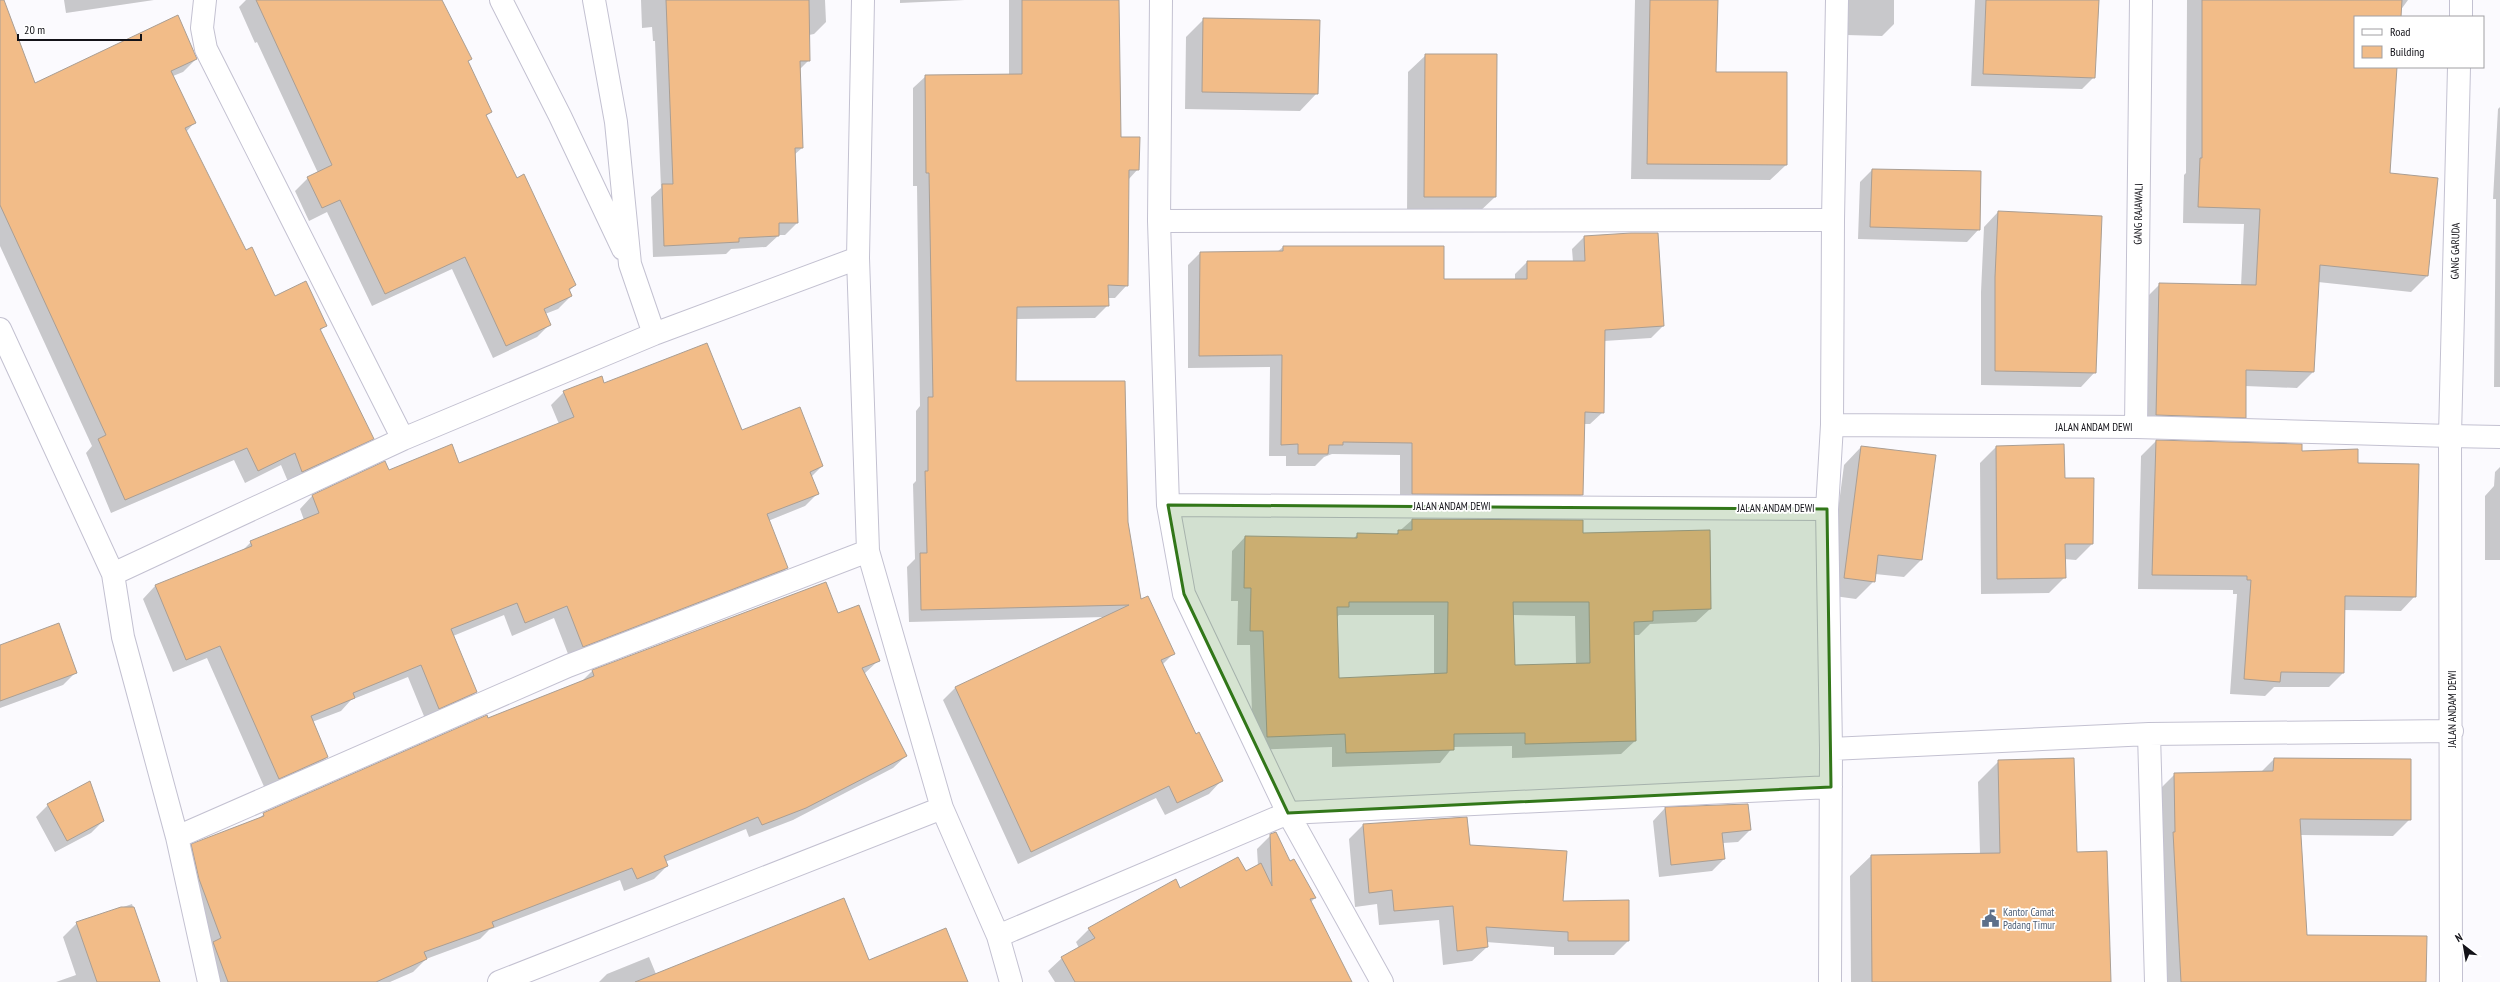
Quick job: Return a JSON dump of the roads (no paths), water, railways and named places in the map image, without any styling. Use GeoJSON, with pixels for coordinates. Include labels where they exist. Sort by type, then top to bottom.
{"type":"FeatureCollection","features":[{"type":"Feature","properties":{"kind":"street"},"geometry":{"type":"LineString","coordinates":[[205,0],[202,28],[206,49],[404,440]]}},
{"type":"Feature","properties":{"kind":"street"},"geometry":{"type":"LineString","coordinates":[[501,0],[560,116],[630,264],[654,334]]}},
{"type":"Feature","properties":{"kind":"street"},"geometry":{"type":"LineString","coordinates":[[594,0],[616,122],[630,264]]}},
{"type":"Feature","properties":{"kind":"street"},"geometry":{"type":"LineString","coordinates":[[863,0],[858,258],[868,551],[942,808],[998,936],[1011,982]]}},
{"type":"Feature","properties":{"kind":"street"},"geometry":{"type":"LineString","coordinates":[[1161,0],[1159,221],[1168,504],[1184,594],[1288,813],[1382,982]]}},
{"type":"Feature","properties":{"kind":"street"},"geometry":{"type":"LineString","coordinates":[[1832,425],[1833,220],[1837,0]]}},
{"type":"Feature","properties":{"kind":"street","name":"GANG RAJAWALI"},"geometry":{"type":"LineString","coordinates":[[2136,427],[2141,0]]}},
{"type":"Feature","properties":{"kind":"street"},"geometry":{"type":"LineString","coordinates":[[2461,0],[2461,16]]}},
{"type":"Feature","properties":{"kind":"street","name":"GANG GARUDA"},"geometry":{"type":"LineString","coordinates":[[2450,436],[2459,68]]}},
{"type":"Feature","properties":{"kind":"street"},"geometry":{"type":"LineString","coordinates":[[1159,221],[1833,220]]}},
{"type":"Feature","properties":{"kind":"street"},"geometry":{"type":"LineString","coordinates":[[114,574],[404,440],[654,334],[858,258]]}},
{"type":"Feature","properties":{"kind":"street"},"geometry":{"type":"LineString","coordinates":[[0,329],[114,574],[123,637],[177,837],[210,982]]}},
{"type":"Feature","properties":{"kind":"street","name":"JALAN ANDAM DEWI"},"geometry":{"type":"LineString","coordinates":[[1168,504],[1827,509],[1832,425],[2136,427],[2500,437]]}},
{"type":"Feature","properties":{"kind":"street","name":"JALAN ANDAM DEWI"},"geometry":{"type":"LineString","coordinates":[[2450,436],[2452,731],[2451,982]]}},
{"type":"Feature","properties":{"kind":"street"},"geometry":{"type":"LineString","coordinates":[[1827,509],[1831,749],[1830,982]]}},
{"type":"Feature","properties":{"kind":"street"},"geometry":{"type":"LineString","coordinates":[[177,837],[568,666],[868,551]]}},
{"type":"Feature","properties":{"kind":"street"},"geometry":{"type":"LineString","coordinates":[[1831,749],[2149,734],[2452,731]]}},
{"type":"Feature","properties":{"kind":"street"},"geometry":{"type":"LineString","coordinates":[[2149,734],[2156,982]]}},
{"type":"Feature","properties":{"kind":"street"},"geometry":{"type":"LineString","coordinates":[[998,936],[1288,813],[1831,787]]}},
{"type":"Feature","properties":{"kind":"street"},"geometry":{"type":"LineString","coordinates":[[499,982],[942,808]]}},
{"type":"Feature","properties":{"kind":"place","name":"Kantor Camat Padang Timur"},"geometry":{"type":"Point","coordinates":[1990,918]}}]}
